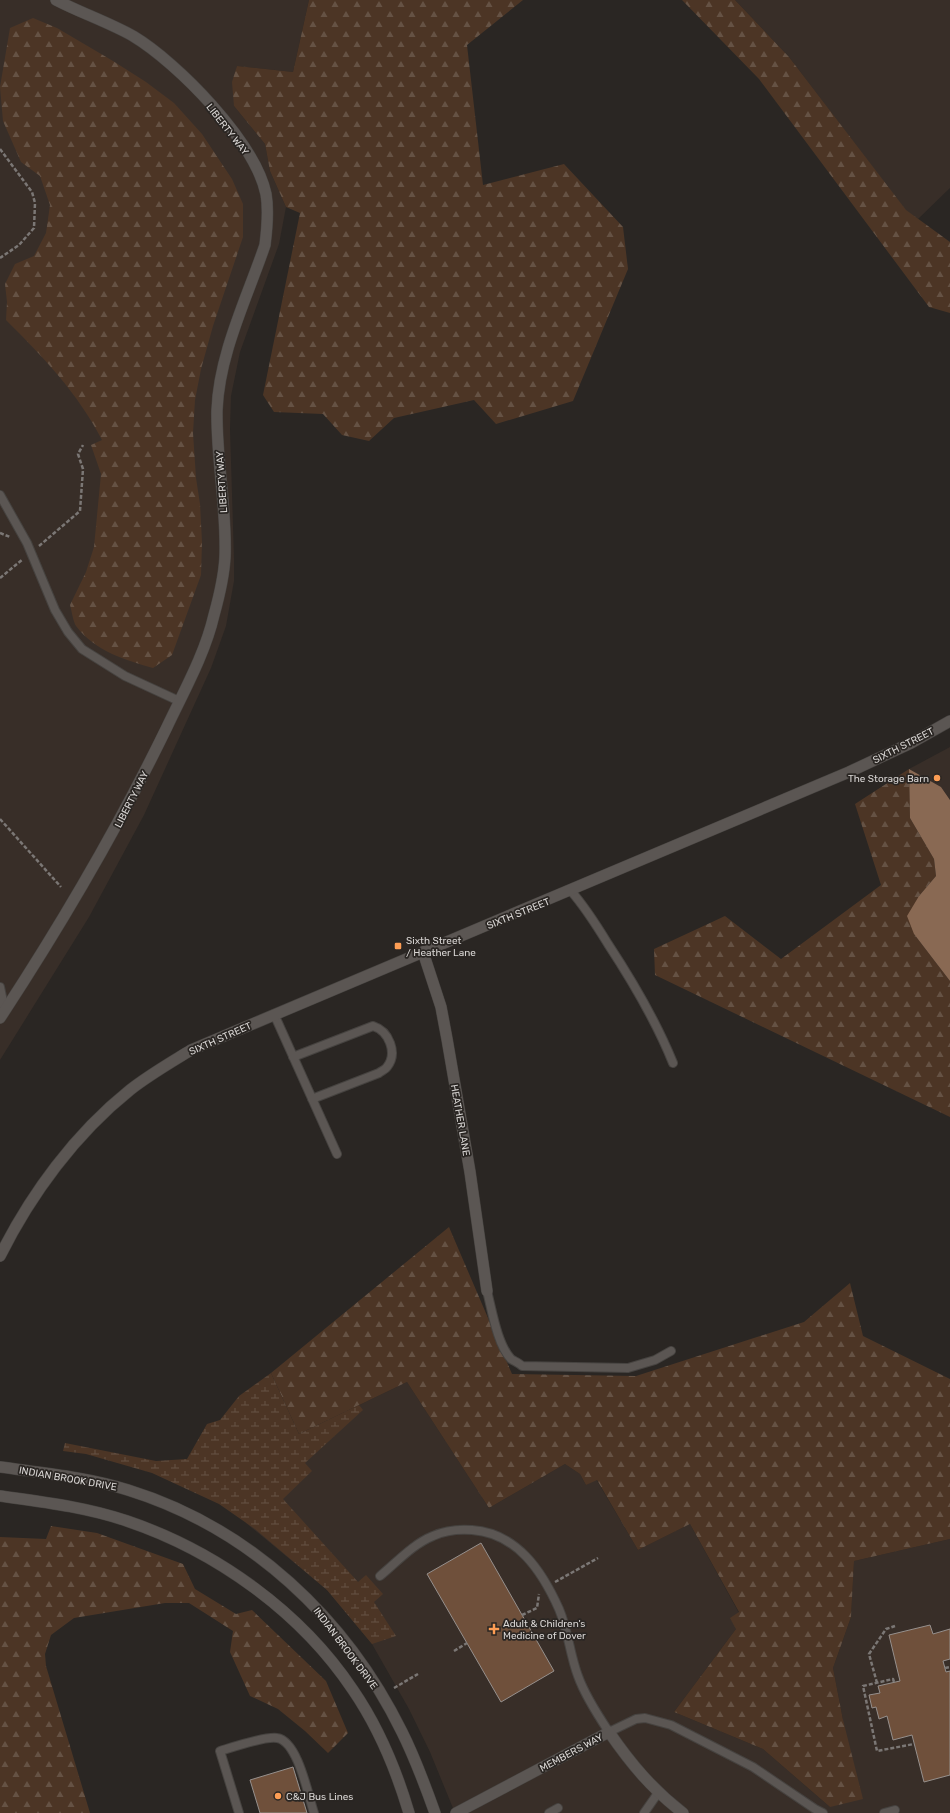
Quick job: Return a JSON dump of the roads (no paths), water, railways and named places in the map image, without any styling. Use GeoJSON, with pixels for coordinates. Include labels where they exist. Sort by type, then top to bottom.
{"type":"FeatureCollection","features":[{"type":"Feature","properties":{"kind":"main road","name":"LIBERTY WAY"},"geometry":{"type":"LineString","coordinates":[[2,1013],[112,835],[179,701],[200,655],[214,616],[225,558],[224,508],[218,440],[217,408],[224,361],[265,245],[267,228],[266,194],[251,158],[233,133],[178,70],[152,49],[132,36],[56,0]]}},
{"type":"Feature","properties":{"kind":"main road","name":"SIXTH STREET"},"geometry":{"type":"LineString","coordinates":[[0,1256],[23,1213],[53,1171],[73,1147],[105,1113],[130,1090],[191,1050],[571,891],[849,772],[897,750],[950,721]]}},
{"type":"Feature","properties":{"kind":"main road","name":"HEATHER LANE"},"geometry":{"type":"LineString","coordinates":[[424,952],[441,1007],[447,1039],[470,1172],[487,1291]]}},
{"type":"Feature","properties":{"kind":"main road","name":"INDIAN BROOK DRIVE"},"geometry":{"type":"LineString","coordinates":[[0,1467],[100,1483],[155,1499],[181,1510],[229,1536],[271,1565],[310,1600],[343,1640],[375,1685],[392,1713],[412,1753],[435,1813]]}},
{"type":"Feature","properties":{"kind":"main road","name":"INDIAN BROOK DRIVE"},"geometry":{"type":"LineString","coordinates":[[0,1496],[100,1513],[149,1529],[196,1551],[239,1577],[271,1601],[316,1644],[336,1666],[353,1690],[371,1718],[386,1747],[409,1813]]}},
{"type":"Feature","properties":{"kind":"main road","name":"MEMBERS WAY"},"geometry":{"type":"LineString","coordinates":[[456,1813],[609,1732],[637,1770],[658,1793],[683,1813]]}},
{"type":"Feature","properties":{"kind":"lane"},"geometry":{"type":"LineString","coordinates":[[0,495],[31,552],[55,610],[68,632],[82,649],[125,676],[179,701]]}},
{"type":"Feature","properties":{"kind":"lane"},"geometry":{"type":"LineString","coordinates":[[571,891],[589,914],[622,964],[662,1036],[673,1063]]}},
{"type":"Feature","properties":{"kind":"lane"},"geometry":{"type":"LineString","coordinates":[[0,987],[2,1013]]}},
{"type":"Feature","properties":{"kind":"lane"},"geometry":{"type":"LineString","coordinates":[[274,1014],[337,1154]]}},
{"type":"Feature","properties":{"kind":"lane"},"geometry":{"type":"LineString","coordinates":[[293,1057],[373,1026],[380,1028],[388,1037],[392,1051],[387,1067],[379,1073],[312,1099]]}},
{"type":"Feature","properties":{"kind":"lane"},"geometry":{"type":"LineString","coordinates":[[487,1291],[499,1335],[505,1350],[512,1359],[522,1366],[628,1368],[656,1360],[671,1351]]}},
{"type":"Feature","properties":{"kind":"lane"},"geometry":{"type":"LineString","coordinates":[[380,1576],[413,1548],[433,1536],[448,1530],[483,1531],[500,1536],[514,1545],[527,1557],[559,1609],[578,1678],[598,1716],[609,1732],[636,1719],[645,1718],[671,1725],[753,1767],[823,1813]]}},
{"type":"Feature","properties":{"kind":"lane"},"geometry":{"type":"LineString","coordinates":[[239,1813],[220,1751],[266,1739],[278,1738],[288,1744],[298,1759],[314,1813]]}},
{"type":"Feature","properties":{"kind":"lane"},"geometry":{"type":"LineString","coordinates":[[644,1813],[658,1793]]}},
{"type":"Feature","properties":{"kind":"lane"},"geometry":{"type":"LineString","coordinates":[[549,1813],[558,1808]]}},
{"type":"Feature","properties":{"kind":"lane"},"geometry":{"type":"LineString","coordinates":[[884,1813],[895,1810]]}},
{"type":"Feature","properties":{"kind":"place","name":"The Storage Barn"},"geometry":{"type":"Point","coordinates":[937,778]}},
{"type":"Feature","properties":{"kind":"place","name":"Sixth Street / Heather Lane"},"geometry":{"type":"Point","coordinates":[398,946]}},
{"type":"Feature","properties":{"kind":"place","name":"Adult & Children's Medicine of Dover"},"geometry":{"type":"Point","coordinates":[494,1629]}},
{"type":"Feature","properties":{"kind":"place","name":"C&J Bus Lines"},"geometry":{"type":"Point","coordinates":[278,1796]}}]}
